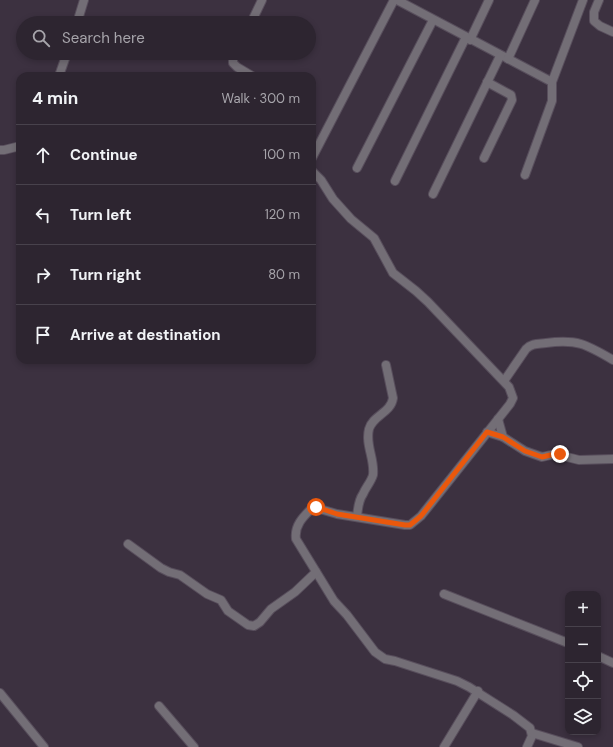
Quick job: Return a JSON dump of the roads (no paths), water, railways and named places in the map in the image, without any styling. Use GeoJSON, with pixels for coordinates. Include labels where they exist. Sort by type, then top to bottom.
{"type":"FeatureCollection","features":[{"type":"Feature","properties":{"kind":"street"},"geometry":{"type":"LineString","coordinates":[[79,16],[84,0]]}},
{"type":"Feature","properties":{"kind":"street"},"geometry":{"type":"LineString","coordinates":[[254,16],[262,0]]}},
{"type":"Feature","properties":{"kind":"street"},"geometry":{"type":"LineString","coordinates":[[316,150],[394,0]]}},
{"type":"Feature","properties":{"kind":"street"},"geometry":{"type":"LineString","coordinates":[[397,0],[468,39],[552,82]]}},
{"type":"Feature","properties":{"kind":"street"},"geometry":{"type":"LineString","coordinates":[[395,181],[468,39],[490,0]]}},
{"type":"Feature","properties":{"kind":"street"},"geometry":{"type":"LineString","coordinates":[[433,194],[487,82],[504,58],[535,0]]}},
{"type":"Feature","properties":{"kind":"street"},"geometry":{"type":"LineString","coordinates":[[525,175],[552,101],[552,82],[583,0]]}},
{"type":"Feature","properties":{"kind":"street"},"geometry":{"type":"LineString","coordinates":[[599,0],[594,12],[594,21],[600,26],[613,32]]}},
{"type":"Feature","properties":{"kind":"street"},"geometry":{"type":"LineString","coordinates":[[357,168],[433,20]]}},
{"type":"Feature","properties":{"kind":"street"},"geometry":{"type":"LineString","coordinates":[[60,72],[65,60]]}},
{"type":"Feature","properties":{"kind":"street"},"geometry":{"type":"LineString","coordinates":[[234,60],[233,62],[237,67],[245,72]]}},
{"type":"Feature","properties":{"kind":"street"},"geometry":{"type":"LineString","coordinates":[[484,158],[512,100],[511,95],[487,82]]}},
{"type":"Feature","properties":{"kind":"street"},"geometry":{"type":"LineString","coordinates":[[0,150],[16,147]]}},
{"type":"Feature","properties":{"kind":"street"},"geometry":{"type":"LineString","coordinates":[[316,175],[333,199],[351,219],[374,238],[393,273],[428,302],[504,381],[509,387],[513,398],[510,404],[435,499],[415,522],[410,525],[405,525],[337,514],[313,507],[301,520],[296,532],[296,539],[334,601],[347,615],[375,652],[380,656],[457,681],[478,691],[530,728],[532,736],[526,747]]}},
{"type":"Feature","properties":{"kind":"street"},"geometry":{"type":"LineString","coordinates":[[316,178],[321,180]]}},
{"type":"Feature","properties":{"kind":"street"},"geometry":{"type":"LineString","coordinates":[[504,381],[526,350],[534,344],[560,341],[571,342],[589,346],[613,360]]}},
{"type":"Feature","properties":{"kind":"street"},"geometry":{"type":"LineString","coordinates":[[357,517],[358,504],[362,494],[371,482],[373,473],[368,445],[369,428],[373,421],[392,403],[393,398],[386,365]]}},
{"type":"Feature","properties":{"kind":"street"},"geometry":{"type":"LineString","coordinates":[[498,418],[503,437]]}},
{"type":"Feature","properties":{"kind":"street"},"geometry":{"type":"LineString","coordinates":[[487,432],[503,437],[525,451],[542,457],[555,454],[579,460],[613,459]]}},
{"type":"Feature","properties":{"kind":"street"},"geometry":{"type":"LineString","coordinates":[[128,544],[165,570],[180,575],[207,594],[221,600],[228,611],[248,625],[254,626],[260,622],[272,609],[292,595],[316,572]]}},
{"type":"Feature","properties":{"kind":"street"},"geometry":{"type":"LineString","coordinates":[[444,594],[565,642]]}},
{"type":"Feature","properties":{"kind":"street"},"geometry":{"type":"LineString","coordinates":[[601,657],[613,663]]}},
{"type":"Feature","properties":{"kind":"street"},"geometry":{"type":"LineString","coordinates":[[444,747],[478,691]]}},
{"type":"Feature","properties":{"kind":"street"},"geometry":{"type":"LineString","coordinates":[[0,693],[44,747]]}},
{"type":"Feature","properties":{"kind":"street"},"geometry":{"type":"LineString","coordinates":[[159,706],[194,747]]}},
{"type":"Feature","properties":{"kind":"street"},"geometry":{"type":"LineString","coordinates":[[532,733],[578,747]]}}]}
